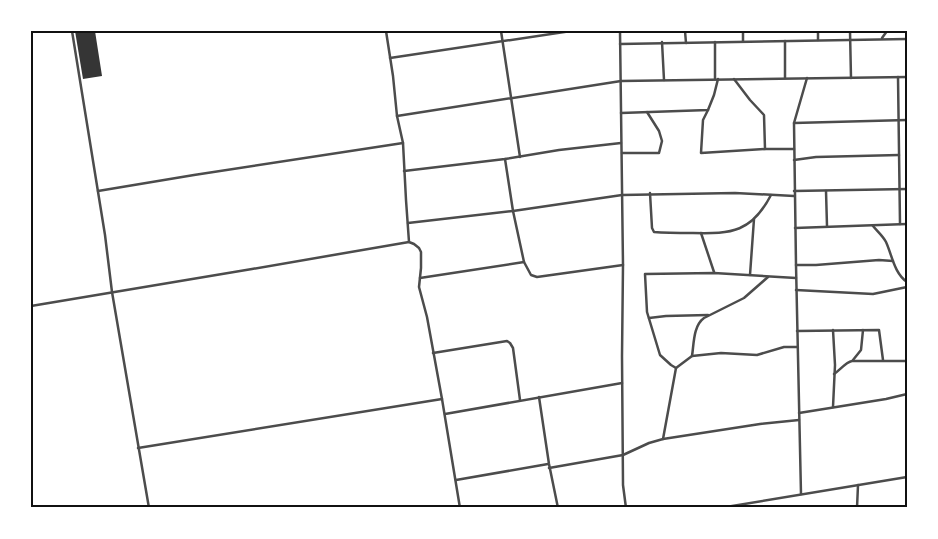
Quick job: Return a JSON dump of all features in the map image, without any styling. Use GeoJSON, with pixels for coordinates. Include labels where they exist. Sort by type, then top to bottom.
{"type":"FeatureCollection","features":[{"type":"Feature","properties":{"kind":"street"},"geometry":{"type":"LineString","coordinates":[[72,31],[105,234],[112,292],[149,508]]}},
{"type":"Feature","properties":{"kind":"street"},"geometry":{"type":"LineString","coordinates":[[386,31],[397,116],[403,143],[409,242]]}},
{"type":"Feature","properties":{"kind":"street"},"geometry":{"type":"LineString","coordinates":[[501,31],[520,157]]}},
{"type":"Feature","properties":{"kind":"street"},"geometry":{"type":"LineString","coordinates":[[390,58],[572,31]]}},
{"type":"Feature","properties":{"kind":"street"},"geometry":{"type":"LineString","coordinates":[[620,31],[623,485],[626,508]]}},
{"type":"Feature","properties":{"kind":"street"},"geometry":{"type":"LineString","coordinates":[[685,31],[686,43]]}},
{"type":"Feature","properties":{"kind":"street"},"geometry":{"type":"LineString","coordinates":[[743,31],[743,42]]}},
{"type":"Feature","properties":{"kind":"street"},"geometry":{"type":"LineString","coordinates":[[818,31],[818,40]]}},
{"type":"Feature","properties":{"kind":"street"},"geometry":{"type":"LineString","coordinates":[[850,31],[851,78]]}},
{"type":"Feature","properties":{"kind":"street"},"geometry":{"type":"LineString","coordinates":[[881,39],[887,31]]}},
{"type":"Feature","properties":{"kind":"street"},"geometry":{"type":"LineString","coordinates":[[620,44],[907,39]]}},
{"type":"Feature","properties":{"kind":"street"},"geometry":{"type":"LineString","coordinates":[[784,41],[785,78]]}},
{"type":"Feature","properties":{"kind":"street"},"geometry":{"type":"LineString","coordinates":[[662,42],[664,80]]}},
{"type":"Feature","properties":{"kind":"street"},"geometry":{"type":"LineString","coordinates":[[714,42],[716,79],[714,95],[703,120],[701,152],[765,149],[794,150]]}},
{"type":"Feature","properties":{"kind":"street"},"geometry":{"type":"LineString","coordinates":[[898,77],[900,224]]}},
{"type":"Feature","properties":{"kind":"street"},"geometry":{"type":"LineString","coordinates":[[397,116],[620,81],[907,77]]}},
{"type":"Feature","properties":{"kind":"street"},"geometry":{"type":"LineString","coordinates":[[801,494],[794,122],[807,78]]}},
{"type":"Feature","properties":{"kind":"street"},"geometry":{"type":"LineString","coordinates":[[734,79],[764,115],[765,149]]}},
{"type":"Feature","properties":{"kind":"street"},"geometry":{"type":"LineString","coordinates":[[621,113],[708,110]]}},
{"type":"Feature","properties":{"kind":"street"},"geometry":{"type":"LineString","coordinates":[[622,153],[659,153],[662,141],[659,131],[647,112]]}},
{"type":"Feature","properties":{"kind":"street"},"geometry":{"type":"LineString","coordinates":[[794,122],[907,120]]}},
{"type":"Feature","properties":{"kind":"street"},"geometry":{"type":"LineString","coordinates":[[98,191],[403,143]]}},
{"type":"Feature","properties":{"kind":"street"},"geometry":{"type":"LineString","coordinates":[[404,171],[622,143]]}},
{"type":"Feature","properties":{"kind":"street"},"geometry":{"type":"LineString","coordinates":[[794,160],[816,157],[899,155]]}},
{"type":"Feature","properties":{"kind":"street"},"geometry":{"type":"LineString","coordinates":[[505,159],[513,211],[524,262],[531,275],[537,277],[623,265]]}},
{"type":"Feature","properties":{"kind":"street"},"geometry":{"type":"LineString","coordinates":[[794,191],[907,189]]}},
{"type":"Feature","properties":{"kind":"street"},"geometry":{"type":"LineString","coordinates":[[826,190],[827,226]]}},
{"type":"Feature","properties":{"kind":"street"},"geometry":{"type":"LineString","coordinates":[[408,223],[513,211],[622,195],[735,193],[794,196]]}},
{"type":"Feature","properties":{"kind":"street"},"geometry":{"type":"LineString","coordinates":[[650,194],[652,228],[654,232],[701,233],[737,230],[760,214],[771,195]]}},
{"type":"Feature","properties":{"kind":"street"},"geometry":{"type":"LineString","coordinates":[[750,275],[754,219]]}},
{"type":"Feature","properties":{"kind":"street"},"geometry":{"type":"LineString","coordinates":[[795,228],[907,224]]}},
{"type":"Feature","properties":{"kind":"street"},"geometry":{"type":"LineString","coordinates":[[873,226],[886,242],[893,261],[903,279],[907,282]]}},
{"type":"Feature","properties":{"kind":"street"},"geometry":{"type":"LineString","coordinates":[[701,233],[714,273]]}},
{"type":"Feature","properties":{"kind":"street"},"geometry":{"type":"LineString","coordinates":[[31,306],[409,242],[414,244],[421,252],[419,287],[427,317],[445,414],[460,508]]}},
{"type":"Feature","properties":{"kind":"street"},"geometry":{"type":"LineString","coordinates":[[796,265],[879,260],[893,261]]}},
{"type":"Feature","properties":{"kind":"street"},"geometry":{"type":"LineString","coordinates":[[420,278],[524,262]]}},
{"type":"Feature","properties":{"kind":"street"},"geometry":{"type":"LineString","coordinates":[[676,368],[660,355],[646,303],[645,274],[714,273],[796,278]]}},
{"type":"Feature","properties":{"kind":"street"},"geometry":{"type":"LineString","coordinates":[[692,356],[697,325],[700,321],[744,298],[768,277]]}},
{"type":"Feature","properties":{"kind":"street"},"geometry":{"type":"LineString","coordinates":[[796,290],[873,294],[907,286]]}},
{"type":"Feature","properties":{"kind":"street"},"geometry":{"type":"LineString","coordinates":[[649,318],[675,315],[709,315]]}},
{"type":"Feature","properties":{"kind":"street"},"geometry":{"type":"LineString","coordinates":[[797,330],[879,330],[883,360]]}},
{"type":"Feature","properties":{"kind":"street"},"geometry":{"type":"LineString","coordinates":[[833,330],[835,365],[833,407]]}},
{"type":"Feature","properties":{"kind":"street"},"geometry":{"type":"LineString","coordinates":[[852,361],[861,350],[863,330]]}},
{"type":"Feature","properties":{"kind":"street"},"geometry":{"type":"LineString","coordinates":[[433,353],[507,341],[513,348],[520,400]]}},
{"type":"Feature","properties":{"kind":"street"},"geometry":{"type":"LineString","coordinates":[[663,440],[676,368],[692,356],[721,353],[757,355],[773,349],[797,347]]}},
{"type":"Feature","properties":{"kind":"street"},"geometry":{"type":"LineString","coordinates":[[834,374],[849,361],[907,361]]}},
{"type":"Feature","properties":{"kind":"street"},"geometry":{"type":"LineString","coordinates":[[445,414],[622,383]]}},
{"type":"Feature","properties":{"kind":"street"},"geometry":{"type":"LineString","coordinates":[[799,413],[907,394]]}},
{"type":"Feature","properties":{"kind":"street"},"geometry":{"type":"LineString","coordinates":[[540,397],[549,466],[558,508]]}},
{"type":"Feature","properties":{"kind":"street"},"geometry":{"type":"LineString","coordinates":[[138,448],[442,398]]}},
{"type":"Feature","properties":{"kind":"street"},"geometry":{"type":"LineString","coordinates":[[456,480],[623,455],[648,443],[663,440],[760,424],[799,420]]}},
{"type":"Feature","properties":{"kind":"street"},"geometry":{"type":"LineString","coordinates":[[720,508],[907,477]]}},
{"type":"Feature","properties":{"kind":"street"},"geometry":{"type":"LineString","coordinates":[[857,508],[858,485]]}},
{"type":"Feature","properties":{"kind":"building"},"geometry":{"type":"Polygon","coordinates":[[[75,31],[95,31],[102,76],[83,79],[75,31]]]}}]}
